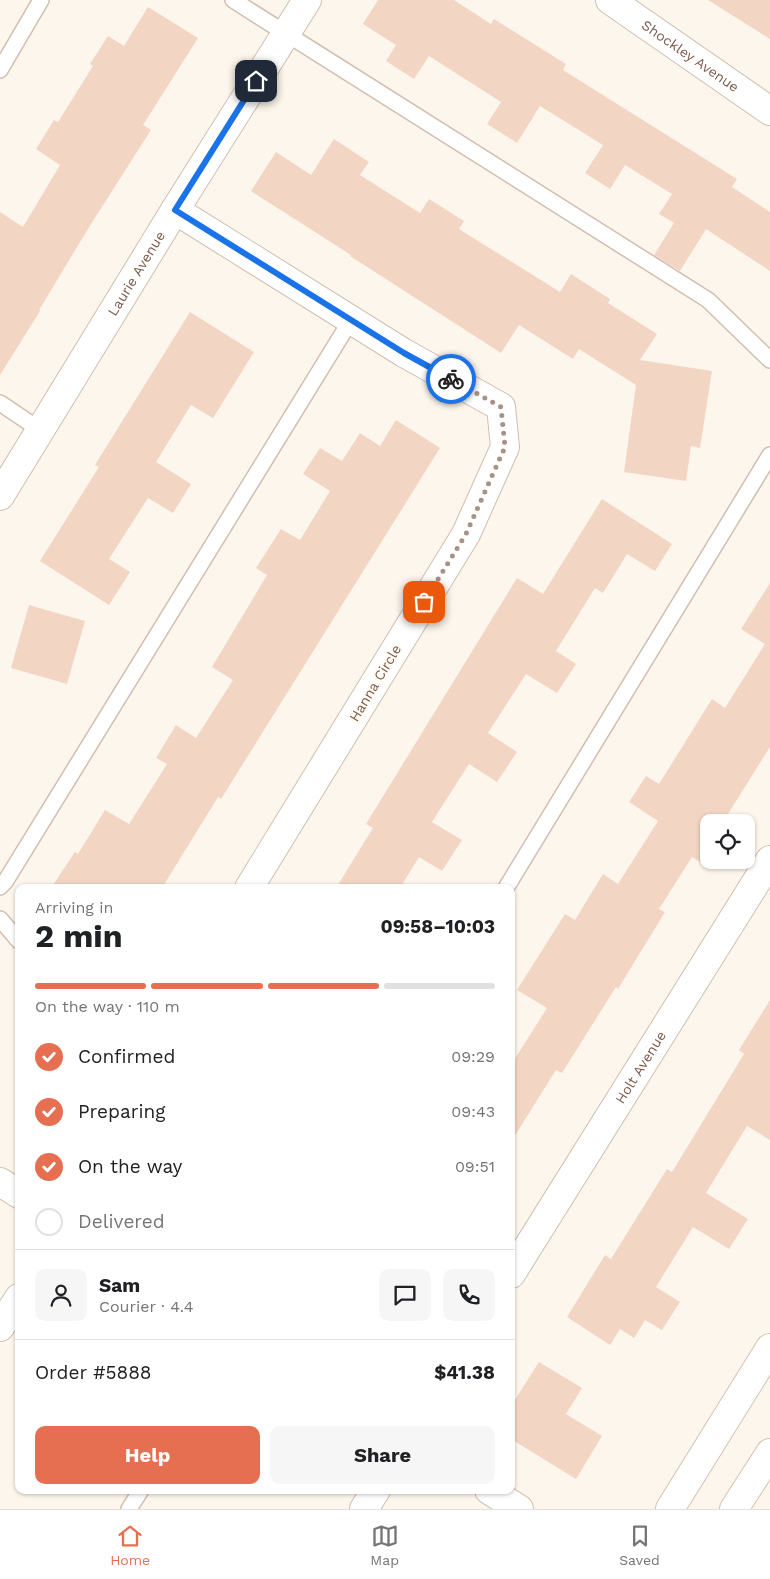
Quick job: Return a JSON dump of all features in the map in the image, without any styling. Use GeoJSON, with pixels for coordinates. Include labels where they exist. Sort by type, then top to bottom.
{"type":"FeatureCollection","features":[{"type":"Feature","properties":{"kind":"street","name":"Laurie Avenue"},"geometry":{"type":"LineString","coordinates":[[0,496],[175,210],[307,0]]}},
{"type":"Feature","properties":{"kind":"street","name":"Shockley Avenue"},"geometry":{"type":"LineString","coordinates":[[610,0],[770,112]]}},
{"type":"Feature","properties":{"kind":"street","name":"Hanna Circle"},"geometry":{"type":"LineString","coordinates":[[175,210],[404,353],[501,407],[505,447],[466,534],[251,884]]}},
{"type":"Feature","properties":{"kind":"street","name":"Holt Avenue"},"geometry":{"type":"LineString","coordinates":[[515,1268],[770,860]]}},
{"type":"Feature","properties":{"kind":"street"},"geometry":{"type":"LineString","coordinates":[[0,1182],[15,1191]]}},
{"type":"Feature","properties":{"kind":"street"},"geometry":{"type":"LineString","coordinates":[[0,1327],[15,1304]]}},
{"type":"Feature","properties":{"kind":"street"},"geometry":{"type":"LineString","coordinates":[[670,1509],[770,1348]]}},
{"type":"Feature","properties":{"kind":"street"},"geometry":{"type":"LineString","coordinates":[[734,1509],[770,1453]]}},
{"type":"Feature","properties":{"kind":"street"},"geometry":{"type":"LineString","coordinates":[[364,1509],[373,1494]]}},
{"type":"Feature","properties":{"kind":"street"},"geometry":{"type":"LineString","coordinates":[[495,1494],[519,1509]]}},
{"type":"Feature","properties":{"kind":"lane"},"geometry":{"type":"LineString","coordinates":[[0,70],[42,0]]}},
{"type":"Feature","properties":{"kind":"lane"},"geometry":{"type":"LineString","coordinates":[[233,0],[708,300],[770,360]]}},
{"type":"Feature","properties":{"kind":"lane"},"geometry":{"type":"LineString","coordinates":[[0,887],[5,882],[351,320]]}},
{"type":"Feature","properties":{"kind":"lane"},"geometry":{"type":"LineString","coordinates":[[0,403],[40,430]]}},
{"type":"Feature","properties":{"kind":"lane"},"geometry":{"type":"LineString","coordinates":[[508,884],[770,455]]}},
{"type":"Feature","properties":{"kind":"lane"},"geometry":{"type":"LineString","coordinates":[[0,919],[15,936]]}},
{"type":"Feature","properties":{"kind":"lane"},"geometry":{"type":"LineString","coordinates":[[129,1509],[138,1494]]}},
{"type":"Feature","properties":{"kind":"building"},"geometry":{"type":"Polygon","coordinates":[[[378,0],[454,0],[491,24],[494,19],[566,64],[563,70],[737,179],[732,187],[770,212],[770,271],[706,229],[680,271],[654,255],[674,223],[659,214],[672,194],[625,165],[610,189],[585,173],[603,145],[540,106],[517,143],[487,124],[501,102],[429,56],[414,79],[386,61],[396,45],[363,24],[378,0]]]}},
{"type":"Feature","properties":{"kind":"building"},"geometry":{"type":"Polygon","coordinates":[[[708,0],[770,0],[770,39],[708,0]]]}},
{"type":"Feature","properties":{"kind":"building"},"geometry":{"type":"Polygon","coordinates":[[[148,7],[198,38],[143,125],[151,130],[91,224],[0,375],[0,212],[23,227],[60,165],[36,149],[54,120],[58,122],[93,66],[90,64],[108,36],[124,46],[148,7]]]}},
{"type":"Feature","properties":{"kind":"building"},"geometry":{"type":"Polygon","coordinates":[[[334,139],[369,162],[360,175],[420,213],[429,199],[464,221],[459,229],[560,292],[571,274],[610,299],[608,303],[657,334],[640,360],[712,371],[700,448],[691,446],[686,481],[624,472],[636,385],[579,349],[573,359],[519,325],[501,353],[251,191],[276,152],[311,175],[334,139]]]}},
{"type":"Feature","properties":{"kind":"building"},"geometry":{"type":"Polygon","coordinates":[[[190,312],[254,352],[213,418],[191,405],[156,462],[191,484],[173,513],[148,498],[109,559],[130,572],[109,605],[40,561],[99,467],[95,465],[190,312]]]}},
{"type":"Feature","properties":{"kind":"building"},"geometry":{"type":"Polygon","coordinates":[[[396,420],[440,448],[221,799],[218,797],[164,884],[54,884],[75,852],[78,854],[105,810],[129,824],[167,764],[156,758],[176,725],[196,738],[233,680],[212,667],[267,575],[256,568],[281,529],[300,540],[330,491],[303,474],[320,448],[342,461],[360,433],[380,446],[396,420]]]}},
{"type":"Feature","properties":{"kind":"building"},"geometry":{"type":"Polygon","coordinates":[[[602,499],[672,544],[655,571],[627,554],[603,593],[595,588],[556,651],[576,664],[557,693],[526,674],[488,733],[517,752],[497,782],[469,764],[432,822],[462,840],[442,871],[419,857],[402,884],[338,884],[373,828],[366,824],[517,578],[543,594],[602,499]]]}},
{"type":"Feature","properties":{"kind":"building"},"geometry":{"type":"Polygon","coordinates":[[[770,583],[770,747],[728,814],[700,814],[700,862],[692,857],[659,909],[665,912],[618,989],[616,987],[562,1073],[556,1070],[515,1136],[515,1059],[547,1008],[517,990],[565,914],[575,920],[603,874],[618,884],[658,821],[629,802],[646,776],[659,784],[712,699],[725,708],[765,644],[741,629],[770,583]]]}},
{"type":"Feature","properties":{"kind":"building"},"geometry":{"type":"Polygon","coordinates":[[[29,605],[85,621],[67,684],[11,668],[29,605]]]}},
{"type":"Feature","properties":{"kind":"building"},"geometry":{"type":"Polygon","coordinates":[[[770,1000],[770,1140],[747,1126],[706,1193],[748,1219],[729,1249],[693,1227],[656,1287],[680,1302],[662,1330],[645,1320],[634,1338],[620,1329],[610,1345],[567,1317],[605,1255],[611,1259],[667,1169],[672,1172],[744,1054],[739,1050],[770,1000]]]}},
{"type":"Feature","properties":{"kind":"building"},"geometry":{"type":"Polygon","coordinates":[[[539,1362],[582,1388],[566,1414],[602,1436],[576,1479],[515,1441],[515,1400],[539,1362]]]}},
{"type":"Feature","properties":{"kind":"way so far"},"geometry":{"type":"LineString","coordinates":[[424,602],[466,534],[505,447],[501,407],[451,379]]}},
{"type":"Feature","properties":{"kind":"route"},"geometry":{"type":"LineString","coordinates":[[256,81],[175,210],[404,353],[451,379]]}}]}
